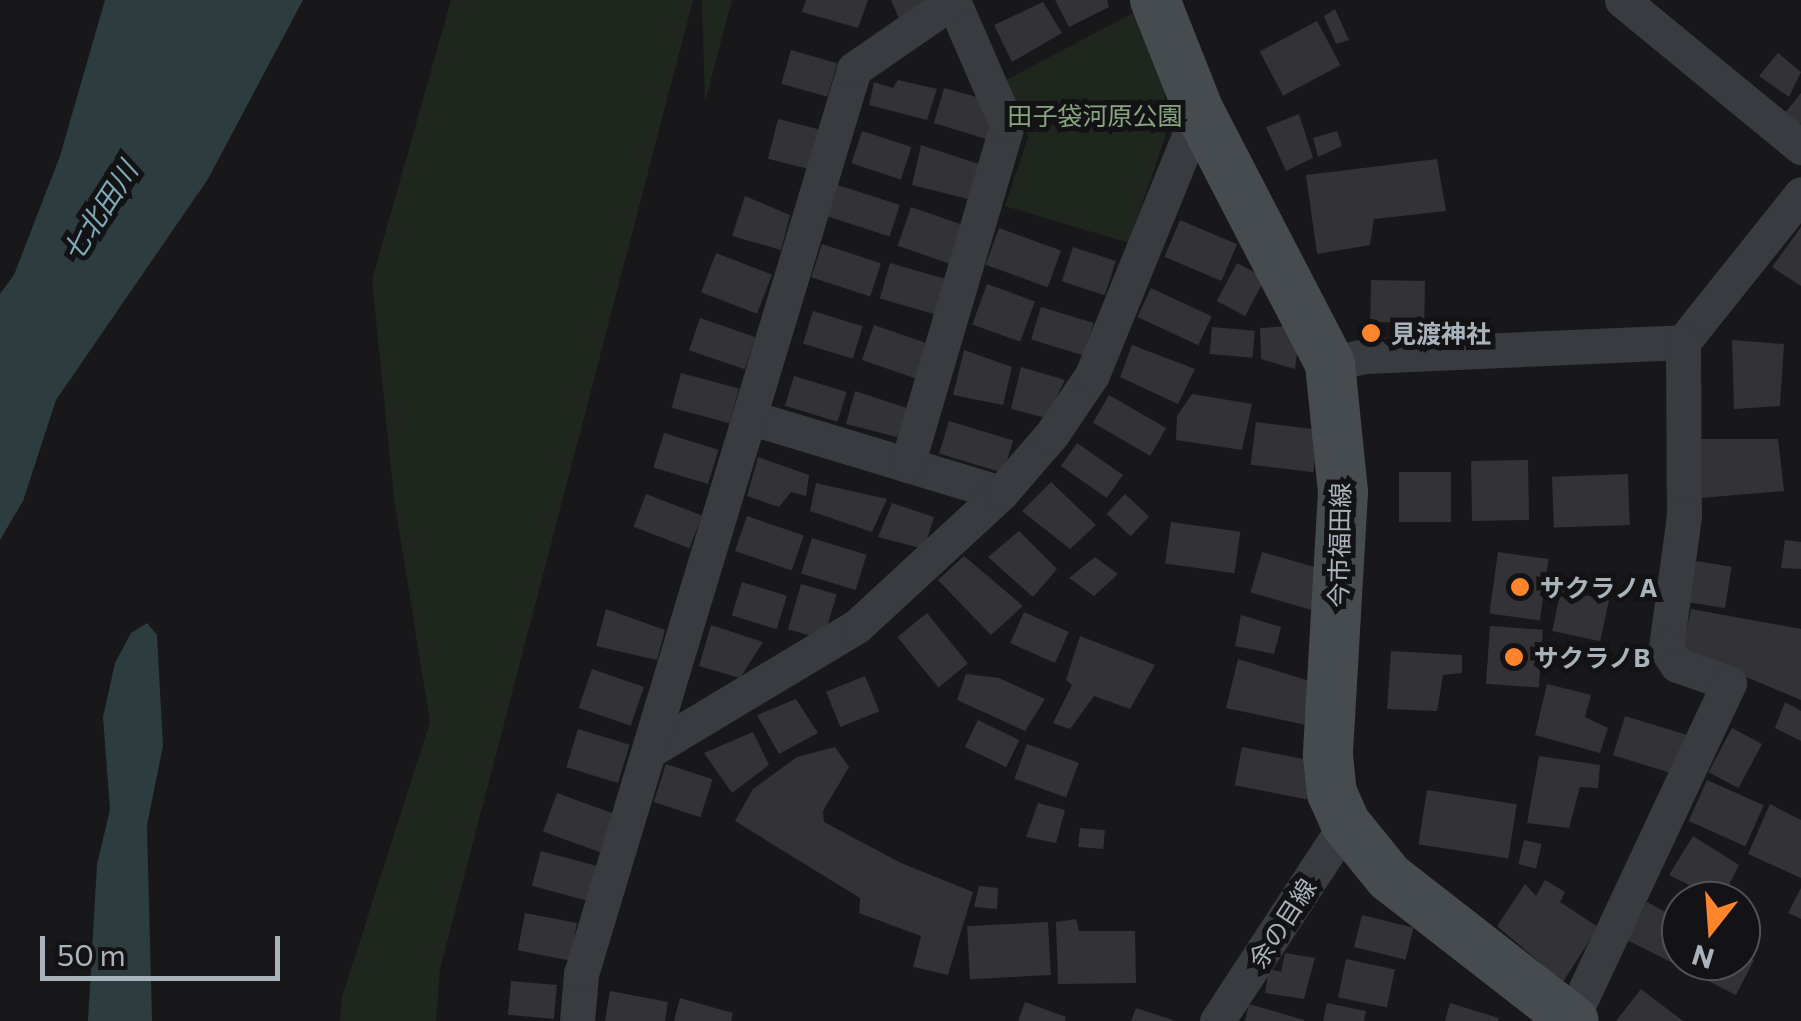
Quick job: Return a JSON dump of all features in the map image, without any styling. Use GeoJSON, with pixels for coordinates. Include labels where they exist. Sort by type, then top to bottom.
{"type":"FeatureCollection","features":[{"type":"Feature","properties":{"kind":"main road","name":"今市福田線"},"geometry":{"type":"LineString","coordinates":[[1156,0],[1200,112],[1330,364],[1343,492],[1328,756],[1332,793],[1346,824],[1389,877],[1572,1020]]}},
{"type":"Feature","properties":{"kind":"street"},"geometry":{"type":"LineString","coordinates":[[577,1021],[581,974],[654,748],[854,69],[953,0],[1007,126],[907,464]]}},
{"type":"Feature","properties":{"kind":"street"},"geometry":{"type":"LineString","coordinates":[[1622,0],[1801,147]]}},
{"type":"Feature","properties":{"kind":"street"},"geometry":{"type":"LineString","coordinates":[[654,748],[857,626],[1001,493],[1092,375],[1200,112]]}},
{"type":"Feature","properties":{"kind":"street"},"geometry":{"type":"LineString","coordinates":[[1572,1020],[1729,684],[1677,665],[1666,648],[1684,516],[1683,342],[1801,194]]}},
{"type":"Feature","properties":{"kind":"street"},"geometry":{"type":"LineString","coordinates":[[1330,364],[1364,356],[1683,342]]}},
{"type":"Feature","properties":{"kind":"street"},"geometry":{"type":"LineString","coordinates":[[750,417],[1001,493]]}},
{"type":"Feature","properties":{"kind":"street","name":"余の目線"},"geometry":{"type":"LineString","coordinates":[[1218,1021],[1346,824]]}},
{"type":"Feature","properties":{"kind":"green space"},"geometry":{"type":"Polygon","coordinates":[[[451,0],[693,0],[440,969],[436,1021],[340,1021],[342,997],[430,722],[394,499],[372,280],[451,0]]]}},
{"type":"Feature","properties":{"kind":"green space"},"geometry":{"type":"Polygon","coordinates":[[[702,0],[732,0],[705,102],[702,0]]]}},
{"type":"Feature","properties":{"kind":"green space","name":"田子袋河原公園"},"geometry":{"type":"Polygon","coordinates":[[[1137,11],[1165,90],[1165,137],[1129,243],[1005,206],[1028,137],[1006,80],[1137,11]]]}},
{"type":"Feature","properties":{"kind":"water","name":"七北田川"},"geometry":{"type":"Polygon","coordinates":[[[105,0],[303,0],[208,179],[56,400],[23,501],[0,540],[0,294],[14,275],[60,156],[105,0]]]}},
{"type":"Feature","properties":{"kind":"water"},"geometry":{"type":"Polygon","coordinates":[[[147,623],[157,635],[163,746],[147,825],[152,1021],[88,1021],[97,864],[110,810],[103,717],[115,663],[131,633],[147,623]]]}},
{"type":"Feature","properties":{"kind":"building"},"geometry":{"type":"Polygon","coordinates":[[[806,0],[868,0],[858,28],[802,12],[806,0]]]}},
{"type":"Feature","properties":{"kind":"building"},"geometry":{"type":"Polygon","coordinates":[[[891,0],[927,0],[900,21],[891,0]]]}},
{"type":"Feature","properties":{"kind":"building"},"geometry":{"type":"Polygon","coordinates":[[[1055,0],[1107,0],[1109,7],[1069,27],[1055,0]]]}},
{"type":"Feature","properties":{"kind":"building"},"geometry":{"type":"Polygon","coordinates":[[[1043,2],[1062,33],[1012,62],[994,25],[1043,2]]]}},
{"type":"Feature","properties":{"kind":"building"},"geometry":{"type":"Polygon","coordinates":[[[1335,9],[1349,40],[1336,44],[1324,16],[1335,9]]]}},
{"type":"Feature","properties":{"kind":"building"},"geometry":{"type":"Polygon","coordinates":[[[1317,21],[1340,65],[1283,96],[1260,52],[1317,21]]]}},
{"type":"Feature","properties":{"kind":"building"},"geometry":{"type":"Polygon","coordinates":[[[791,50],[837,63],[827,97],[781,84],[791,50]]]}},
{"type":"Feature","properties":{"kind":"building"},"geometry":{"type":"Polygon","coordinates":[[[1778,53],[1801,72],[1789,97],[1759,76],[1778,53]]]}},
{"type":"Feature","properties":{"kind":"building"},"geometry":{"type":"Polygon","coordinates":[[[898,80],[937,89],[927,120],[869,105],[874,82],[893,88],[898,80]]]}},
{"type":"Feature","properties":{"kind":"building"},"geometry":{"type":"Polygon","coordinates":[[[944,88],[980,98],[991,122],[986,139],[934,123],[944,88]]]}},
{"type":"Feature","properties":{"kind":"building"},"geometry":{"type":"Polygon","coordinates":[[[1801,93],[1801,124],[1784,114],[1801,93]]]}},
{"type":"Feature","properties":{"kind":"building"},"geometry":{"type":"Polygon","coordinates":[[[1299,114],[1313,158],[1286,171],[1266,127],[1299,114]]]}},
{"type":"Feature","properties":{"kind":"building"},"geometry":{"type":"Polygon","coordinates":[[[778,119],[822,130],[812,170],[768,159],[778,119]]]}},
{"type":"Feature","properties":{"kind":"building"},"geometry":{"type":"Polygon","coordinates":[[[862,131],[911,147],[901,179],[851,163],[862,131]]]}},
{"type":"Feature","properties":{"kind":"building"},"geometry":{"type":"Polygon","coordinates":[[[1337,131],[1342,146],[1318,157],[1313,138],[1337,131]]]}},
{"type":"Feature","properties":{"kind":"building"},"geometry":{"type":"Polygon","coordinates":[[[921,145],[979,164],[972,200],[912,185],[921,145]]]}},
{"type":"Feature","properties":{"kind":"building"},"geometry":{"type":"Polygon","coordinates":[[[1437,159],[1446,211],[1374,219],[1370,245],[1317,254],[1306,175],[1437,159]]]}},
{"type":"Feature","properties":{"kind":"building"},"geometry":{"type":"Polygon","coordinates":[[[838,185],[900,205],[890,236],[828,216],[838,185]]]}},
{"type":"Feature","properties":{"kind":"building"},"geometry":{"type":"Polygon","coordinates":[[[745,196],[790,215],[781,250],[732,236],[745,196]]]}},
{"type":"Feature","properties":{"kind":"building"},"geometry":{"type":"Polygon","coordinates":[[[911,207],[963,225],[950,264],[898,246],[911,207]]]}},
{"type":"Feature","properties":{"kind":"building"},"geometry":{"type":"Polygon","coordinates":[[[1180,220],[1237,244],[1221,281],[1164,257],[1180,220]]]}},
{"type":"Feature","properties":{"kind":"building"},"geometry":{"type":"Polygon","coordinates":[[[1801,227],[1801,286],[1772,267],[1801,227]]]}},
{"type":"Feature","properties":{"kind":"building"},"geometry":{"type":"Polygon","coordinates":[[[999,228],[1061,251],[1048,287],[986,265],[999,228]]]}},
{"type":"Feature","properties":{"kind":"building"},"geometry":{"type":"Polygon","coordinates":[[[822,244],[881,263],[870,296],[811,277],[822,244]]]}},
{"type":"Feature","properties":{"kind":"building"},"geometry":{"type":"Polygon","coordinates":[[[1073,247],[1116,261],[1105,295],[1062,281],[1073,247]]]}},
{"type":"Feature","properties":{"kind":"building"},"geometry":{"type":"Polygon","coordinates":[[[716,253],[772,275],[757,314],[701,292],[716,253]]]}},
{"type":"Feature","properties":{"kind":"building"},"geometry":{"type":"Polygon","coordinates":[[[890,263],[947,279],[937,315],[880,299],[890,263]]]}},
{"type":"Feature","properties":{"kind":"building"},"geometry":{"type":"Polygon","coordinates":[[[1237,263],[1265,278],[1245,316],[1217,301],[1237,263]]]}},
{"type":"Feature","properties":{"kind":"building"},"geometry":{"type":"Polygon","coordinates":[[[1371,280],[1425,281],[1424,323],[1370,322],[1371,280]]]}},
{"type":"Feature","properties":{"kind":"building"},"geometry":{"type":"Polygon","coordinates":[[[987,284],[1035,301],[1020,342],[972,324],[987,284]]]}},
{"type":"Feature","properties":{"kind":"building"},"geometry":{"type":"Polygon","coordinates":[[[1151,288],[1212,316],[1198,345],[1137,317],[1151,288]]]}},
{"type":"Feature","properties":{"kind":"building"},"geometry":{"type":"Polygon","coordinates":[[[1041,307],[1094,323],[1084,356],[1031,340],[1041,307]]]}},
{"type":"Feature","properties":{"kind":"building"},"geometry":{"type":"Polygon","coordinates":[[[813,311],[863,326],[853,359],[803,344],[813,311]]]}},
{"type":"Feature","properties":{"kind":"building"},"geometry":{"type":"Polygon","coordinates":[[[700,318],[756,337],[745,369],[689,350],[700,318]]]}},
{"type":"Feature","properties":{"kind":"building"},"geometry":{"type":"Polygon","coordinates":[[[874,325],[930,344],[918,379],[862,360],[874,325]]]}},
{"type":"Feature","properties":{"kind":"building"},"geometry":{"type":"Polygon","coordinates":[[[1288,326],[1298,346],[1295,369],[1261,359],[1260,328],[1288,326]]]}},
{"type":"Feature","properties":{"kind":"building"},"geometry":{"type":"Polygon","coordinates":[[[1212,327],[1255,331],[1252,358],[1210,354],[1212,327]]]}},
{"type":"Feature","properties":{"kind":"building"},"geometry":{"type":"Polygon","coordinates":[[[1732,340],[1784,344],[1780,406],[1734,409],[1732,340]]]}},
{"type":"Feature","properties":{"kind":"building"},"geometry":{"type":"Polygon","coordinates":[[[1132,345],[1195,369],[1178,404],[1120,377],[1132,345]]]}},
{"type":"Feature","properties":{"kind":"building"},"geometry":{"type":"Polygon","coordinates":[[[964,350],[1012,367],[1003,405],[953,395],[964,350]]]}},
{"type":"Feature","properties":{"kind":"building"},"geometry":{"type":"Polygon","coordinates":[[[1021,367],[1065,380],[1046,418],[1011,409],[1021,367]]]}},
{"type":"Feature","properties":{"kind":"building"},"geometry":{"type":"Polygon","coordinates":[[[681,373],[739,389],[730,423],[672,408],[681,373]]]}},
{"type":"Feature","properties":{"kind":"building"},"geometry":{"type":"Polygon","coordinates":[[[794,376],[847,392],[838,422],[785,406],[794,376]]]}},
{"type":"Feature","properties":{"kind":"building"},"geometry":{"type":"Polygon","coordinates":[[[855,391],[910,409],[897,437],[846,424],[855,391]]]}},
{"type":"Feature","properties":{"kind":"building"},"geometry":{"type":"Polygon","coordinates":[[[1192,394],[1252,404],[1242,450],[1176,440],[1177,416],[1192,394]]]}},
{"type":"Feature","properties":{"kind":"building"},"geometry":{"type":"Polygon","coordinates":[[[1109,395],[1166,428],[1150,456],[1093,423],[1109,395]]]}},
{"type":"Feature","properties":{"kind":"building"},"geometry":{"type":"Polygon","coordinates":[[[949,421],[1013,441],[1003,473],[939,454],[949,421]]]}},
{"type":"Feature","properties":{"kind":"building"},"geometry":{"type":"Polygon","coordinates":[[[1256,422],[1319,430],[1313,472],[1251,465],[1256,422]]]}},
{"type":"Feature","properties":{"kind":"building"},"geometry":{"type":"Polygon","coordinates":[[[664,433],[719,450],[708,484],[653,467],[664,433]]]}},
{"type":"Feature","properties":{"kind":"building"},"geometry":{"type":"Polygon","coordinates":[[[1700,439],[1778,439],[1784,491],[1700,498],[1700,439]]]}},
{"type":"Feature","properties":{"kind":"building"},"geometry":{"type":"Polygon","coordinates":[[[1077,443],[1123,475],[1107,498],[1061,466],[1077,443]]]}},
{"type":"Feature","properties":{"kind":"building"},"geometry":{"type":"Polygon","coordinates":[[[758,457],[809,475],[806,496],[791,492],[779,507],[747,496],[758,457]]]}},
{"type":"Feature","properties":{"kind":"building"},"geometry":{"type":"Polygon","coordinates":[[[1528,460],[1529,520],[1472,521],[1471,461],[1528,460]]]}},
{"type":"Feature","properties":{"kind":"building"},"geometry":{"type":"Polygon","coordinates":[[[1399,472],[1451,472],[1451,522],[1399,522],[1399,472]]]}},
{"type":"Feature","properties":{"kind":"building"},"geometry":{"type":"Polygon","coordinates":[[[1628,474],[1630,525],[1554,528],[1552,477],[1628,474]]]}},
{"type":"Feature","properties":{"kind":"building"},"geometry":{"type":"Polygon","coordinates":[[[1051,482],[1096,525],[1070,549],[1022,511],[1051,482]]]}},
{"type":"Feature","properties":{"kind":"building"},"geometry":{"type":"Polygon","coordinates":[[[816,483],[887,499],[872,532],[810,511],[816,483]]]}},
{"type":"Feature","properties":{"kind":"building"},"geometry":{"type":"Polygon","coordinates":[[[646,494],[702,516],[689,548],[633,527],[646,494]]]}},
{"type":"Feature","properties":{"kind":"building"},"geometry":{"type":"Polygon","coordinates":[[[1125,494],[1149,517],[1131,536],[1107,514],[1125,494]]]}},
{"type":"Feature","properties":{"kind":"building"},"geometry":{"type":"Polygon","coordinates":[[[892,503],[934,517],[924,549],[878,537],[892,503]]]}},
{"type":"Feature","properties":{"kind":"building"},"geometry":{"type":"Polygon","coordinates":[[[747,516],[804,536],[792,571],[735,551],[747,516]]]}},
{"type":"Feature","properties":{"kind":"building"},"geometry":{"type":"Polygon","coordinates":[[[1171,522],[1240,532],[1234,573],[1165,564],[1171,522]]]}},
{"type":"Feature","properties":{"kind":"building"},"geometry":{"type":"Polygon","coordinates":[[[1019,531],[1057,569],[1033,597],[988,557],[1019,531]]]}},
{"type":"Feature","properties":{"kind":"building"},"geometry":{"type":"Polygon","coordinates":[[[812,538],[867,555],[856,590],[801,573],[812,538]]]}},
{"type":"Feature","properties":{"kind":"building"},"geometry":{"type":"Polygon","coordinates":[[[1785,540],[1801,542],[1801,569],[1781,568],[1785,540]]]}},
{"type":"Feature","properties":{"kind":"building"},"geometry":{"type":"Polygon","coordinates":[[[1262,552],[1330,572],[1319,612],[1250,592],[1262,552]]]}},
{"type":"Feature","properties":{"kind":"building","name":"サクラノA"},"geometry":{"type":"Polygon","coordinates":[[[1498,552],[1549,559],[1540,620],[1489,613],[1498,552]]]}},
{"type":"Feature","properties":{"kind":"building"},"geometry":{"type":"Polygon","coordinates":[[[964,556],[1023,606],[991,635],[938,580],[964,556]]]}},
{"type":"Feature","properties":{"kind":"building"},"geometry":{"type":"Polygon","coordinates":[[[1095,557],[1118,574],[1094,596],[1069,578],[1095,557]]]}},
{"type":"Feature","properties":{"kind":"building"},"geometry":{"type":"Polygon","coordinates":[[[1696,561],[1732,567],[1725,608],[1689,602],[1696,561]]]}},
{"type":"Feature","properties":{"kind":"building"},"geometry":{"type":"Polygon","coordinates":[[[742,582],[787,596],[777,629],[732,615],[742,582]]]}},
{"type":"Feature","properties":{"kind":"building"},"geometry":{"type":"Polygon","coordinates":[[[801,584],[837,594],[824,639],[788,629],[801,584]]]}},
{"type":"Feature","properties":{"kind":"building"},"geometry":{"type":"Polygon","coordinates":[[[1561,590],[1609,600],[1600,641],[1552,631],[1561,590]]]}},
{"type":"Feature","properties":{"kind":"building"},"geometry":{"type":"Polygon","coordinates":[[[606,609],[665,630],[657,660],[596,646],[606,609]]]}},
{"type":"Feature","properties":{"kind":"building"},"geometry":{"type":"Polygon","coordinates":[[[1691,609],[1801,629],[1801,700],[1682,650],[1691,609]]]}},
{"type":"Feature","properties":{"kind":"building"},"geometry":{"type":"Polygon","coordinates":[[[1024,612],[1069,632],[1055,663],[1010,643],[1024,612]]]}},
{"type":"Feature","properties":{"kind":"building"},"geometry":{"type":"Polygon","coordinates":[[[927,613],[968,664],[938,687],[897,637],[927,613]]]}},
{"type":"Feature","properties":{"kind":"building"},"geometry":{"type":"Polygon","coordinates":[[[1241,615],[1281,627],[1274,654],[1235,646],[1241,615]]]}},
{"type":"Feature","properties":{"kind":"building"},"geometry":{"type":"Polygon","coordinates":[[[711,625],[763,642],[740,678],[699,666],[711,625]]]}},
{"type":"Feature","properties":{"kind":"building","name":"サクラノB"},"geometry":{"type":"Polygon","coordinates":[[[1490,626],[1543,630],[1539,688],[1486,684],[1490,626]]]}},
{"type":"Feature","properties":{"kind":"building"},"geometry":{"type":"Polygon","coordinates":[[[1080,636],[1155,665],[1130,709],[1094,696],[1070,729],[1053,723],[1072,685],[1066,680],[1080,636]]]}},
{"type":"Feature","properties":{"kind":"building"},"geometry":{"type":"Polygon","coordinates":[[[1391,651],[1462,655],[1462,673],[1443,675],[1437,711],[1387,709],[1391,651]]]}},
{"type":"Feature","properties":{"kind":"building"},"geometry":{"type":"Polygon","coordinates":[[[1238,659],[1316,683],[1306,725],[1226,708],[1238,659]]]}},
{"type":"Feature","properties":{"kind":"building"},"geometry":{"type":"Polygon","coordinates":[[[592,669],[644,687],[631,726],[579,708],[592,669]]]}},
{"type":"Feature","properties":{"kind":"building"},"geometry":{"type":"Polygon","coordinates":[[[966,674],[999,678],[1045,699],[1025,731],[957,700],[966,674]]]}},
{"type":"Feature","properties":{"kind":"building"},"geometry":{"type":"Polygon","coordinates":[[[865,676],[879,711],[840,727],[826,692],[865,676]]]}},
{"type":"Feature","properties":{"kind":"building"},"geometry":{"type":"Polygon","coordinates":[[[1547,684],[1591,695],[1585,717],[1608,728],[1600,753],[1535,735],[1547,684]]]}},
{"type":"Feature","properties":{"kind":"building"},"geometry":{"type":"Polygon","coordinates":[[[796,699],[818,733],[779,754],[757,715],[796,699]]]}},
{"type":"Feature","properties":{"kind":"building"},"geometry":{"type":"Polygon","coordinates":[[[1785,702],[1801,711],[1801,741],[1775,728],[1785,702]]]}},
{"type":"Feature","properties":{"kind":"building"},"geometry":{"type":"Polygon","coordinates":[[[1625,716],[1692,736],[1680,776],[1613,755],[1625,716]]]}},
{"type":"Feature","properties":{"kind":"building"},"geometry":{"type":"Polygon","coordinates":[[[978,720],[1019,740],[1006,767],[965,747],[978,720]]]}},
{"type":"Feature","properties":{"kind":"building"},"geometry":{"type":"Polygon","coordinates":[[[1732,728],[1762,744],[1739,788],[1709,772],[1732,728]]]}},
{"type":"Feature","properties":{"kind":"building"},"geometry":{"type":"Polygon","coordinates":[[[578,729],[630,745],[618,783],[566,767],[578,729]]]}},
{"type":"Feature","properties":{"kind":"building"},"geometry":{"type":"Polygon","coordinates":[[[753,732],[769,765],[732,793],[704,753],[753,732]]]}},
{"type":"Feature","properties":{"kind":"building"},"geometry":{"type":"Polygon","coordinates":[[[1027,744],[1079,763],[1066,798],[1014,779],[1027,744]]]}},
{"type":"Feature","properties":{"kind":"building"},"geometry":{"type":"Polygon","coordinates":[[[835,747],[849,767],[823,811],[824,822],[901,863],[973,892],[948,975],[913,967],[921,936],[859,913],[860,898],[735,821],[753,789],[797,757],[835,747]]]}},
{"type":"Feature","properties":{"kind":"building"},"geometry":{"type":"Polygon","coordinates":[[[1242,747],[1314,761],[1306,799],[1235,785],[1242,747]]]}},
{"type":"Feature","properties":{"kind":"building"},"geometry":{"type":"Polygon","coordinates":[[[1539,756],[1600,765],[1598,788],[1580,787],[1569,828],[1527,823],[1539,756]]]}},
{"type":"Feature","properties":{"kind":"building"},"geometry":{"type":"Polygon","coordinates":[[[666,764],[713,779],[700,817],[654,802],[666,764]]]}},
{"type":"Feature","properties":{"kind":"building"},"geometry":{"type":"Polygon","coordinates":[[[1707,780],[1764,805],[1745,846],[1689,821],[1707,780]]]}},
{"type":"Feature","properties":{"kind":"building"},"geometry":{"type":"Polygon","coordinates":[[[1427,790],[1517,804],[1508,859],[1418,844],[1427,790]]]}},
{"type":"Feature","properties":{"kind":"building"},"geometry":{"type":"Polygon","coordinates":[[[557,793],[615,814],[601,853],[543,832],[557,793]]]}},
{"type":"Feature","properties":{"kind":"building"},"geometry":{"type":"Polygon","coordinates":[[[1038,803],[1065,810],[1056,843],[1026,837],[1038,803]]]}},
{"type":"Feature","properties":{"kind":"building"},"geometry":{"type":"Polygon","coordinates":[[[1770,804],[1801,820],[1801,878],[1748,854],[1770,804]]]}},
{"type":"Feature","properties":{"kind":"building"},"geometry":{"type":"Polygon","coordinates":[[[1080,828],[1105,830],[1103,849],[1078,847],[1080,828]]]}},
{"type":"Feature","properties":{"kind":"building"},"geometry":{"type":"Polygon","coordinates":[[[1693,836],[1739,865],[1731,881],[1681,881],[1669,875],[1693,836]]]}},
{"type":"Feature","properties":{"kind":"building"},"geometry":{"type":"Polygon","coordinates":[[[1524,840],[1542,844],[1536,868],[1518,864],[1524,840]]]}},
{"type":"Feature","properties":{"kind":"building"},"geometry":{"type":"Polygon","coordinates":[[[541,851],[597,866],[588,901],[532,886],[541,851]]]}},
{"type":"Feature","properties":{"kind":"building"},"geometry":{"type":"Polygon","coordinates":[[[1545,880],[1565,892],[1560,902],[1598,927],[1563,982],[1497,926],[1525,884],[1536,896],[1545,880]]]}},
{"type":"Feature","properties":{"kind":"building"},"geometry":{"type":"Polygon","coordinates":[[[979,886],[998,888],[997,909],[974,907],[979,886]]]}},
{"type":"Feature","properties":{"kind":"building"},"geometry":{"type":"Polygon","coordinates":[[[1801,888],[1801,919],[1788,913],[1801,888]]]}},
{"type":"Feature","properties":{"kind":"building"},"geometry":{"type":"Polygon","coordinates":[[[1647,902],[1661,909],[1661,957],[1627,940],[1647,902]]]}},
{"type":"Feature","properties":{"kind":"building"},"geometry":{"type":"Polygon","coordinates":[[[525,913],[577,923],[570,960],[518,950],[525,913]]]}},
{"type":"Feature","properties":{"kind":"building"},"geometry":{"type":"Polygon","coordinates":[[[1362,915],[1413,928],[1405,960],[1354,947],[1362,915]]]}},
{"type":"Feature","properties":{"kind":"building"},"geometry":{"type":"Polygon","coordinates":[[[1076,919],[1079,931],[1135,931],[1136,983],[1058,984],[1056,922],[1076,919]]]}},
{"type":"Feature","properties":{"kind":"building"},"geometry":{"type":"Polygon","coordinates":[[[1048,922],[1051,975],[970,979],[967,926],[1048,922]]]}},
{"type":"Feature","properties":{"kind":"building"},"geometry":{"type":"Polygon","coordinates":[[[1285,953],[1315,958],[1304,999],[1265,993],[1269,969],[1281,972],[1285,953]]]}},
{"type":"Feature","properties":{"kind":"building"},"geometry":{"type":"Polygon","coordinates":[[[1346,959],[1395,969],[1387,1008],[1338,997],[1346,959]]]}},
{"type":"Feature","properties":{"kind":"building"},"geometry":{"type":"Polygon","coordinates":[[[511,981],[557,985],[554,1019],[508,1015],[511,981]]]}},
{"type":"Feature","properties":{"kind":"building"},"geometry":{"type":"Polygon","coordinates":[[[1708,981],[1743,981],[1736,995],[1708,981]]]}},
{"type":"Feature","properties":{"kind":"building"},"geometry":{"type":"Polygon","coordinates":[[[1641,989],[1683,1021],[1616,1021],[1641,989]]]}},
{"type":"Feature","properties":{"kind":"building"},"geometry":{"type":"Polygon","coordinates":[[[610,991],[668,1002],[665,1021],[605,1021],[610,991]]]}},
{"type":"Feature","properties":{"kind":"building"},"geometry":{"type":"Polygon","coordinates":[[[680,998],[733,1013],[731,1021],[674,1021],[680,998]]]}},
{"type":"Feature","properties":{"kind":"building"},"geometry":{"type":"Polygon","coordinates":[[[1025,1002],[1066,1017],[1065,1021],[1018,1021],[1025,1002]]]}},
{"type":"Feature","properties":{"kind":"building"},"geometry":{"type":"Polygon","coordinates":[[[1327,1003],[1366,1011],[1364,1021],[1323,1021],[1327,1003]]]}},
{"type":"Feature","properties":{"kind":"building"},"geometry":{"type":"Polygon","coordinates":[[[1450,1003],[1499,1018],[1498,1021],[1445,1021],[1450,1003]]]}},
{"type":"Feature","properties":{"kind":"building"},"geometry":{"type":"Polygon","coordinates":[[[1249,1004],[1304,1020],[1304,1021],[1245,1021],[1249,1004]]]}},
{"type":"Feature","properties":{"kind":"building"},"geometry":{"type":"Polygon","coordinates":[[[1136,1008],[1173,1020],[1131,1021],[1136,1008]]]}},
{"type":"Feature","properties":{"kind":"place","name":"見渡神社"},"geometry":{"type":"Point","coordinates":[1371,333]}},
{"type":"Feature","properties":{"kind":"place","name":"サクラノA"},"geometry":{"type":"Point","coordinates":[1520,587]}},
{"type":"Feature","properties":{"kind":"place","name":"サクラノB"},"geometry":{"type":"Point","coordinates":[1514,657]}}]}
